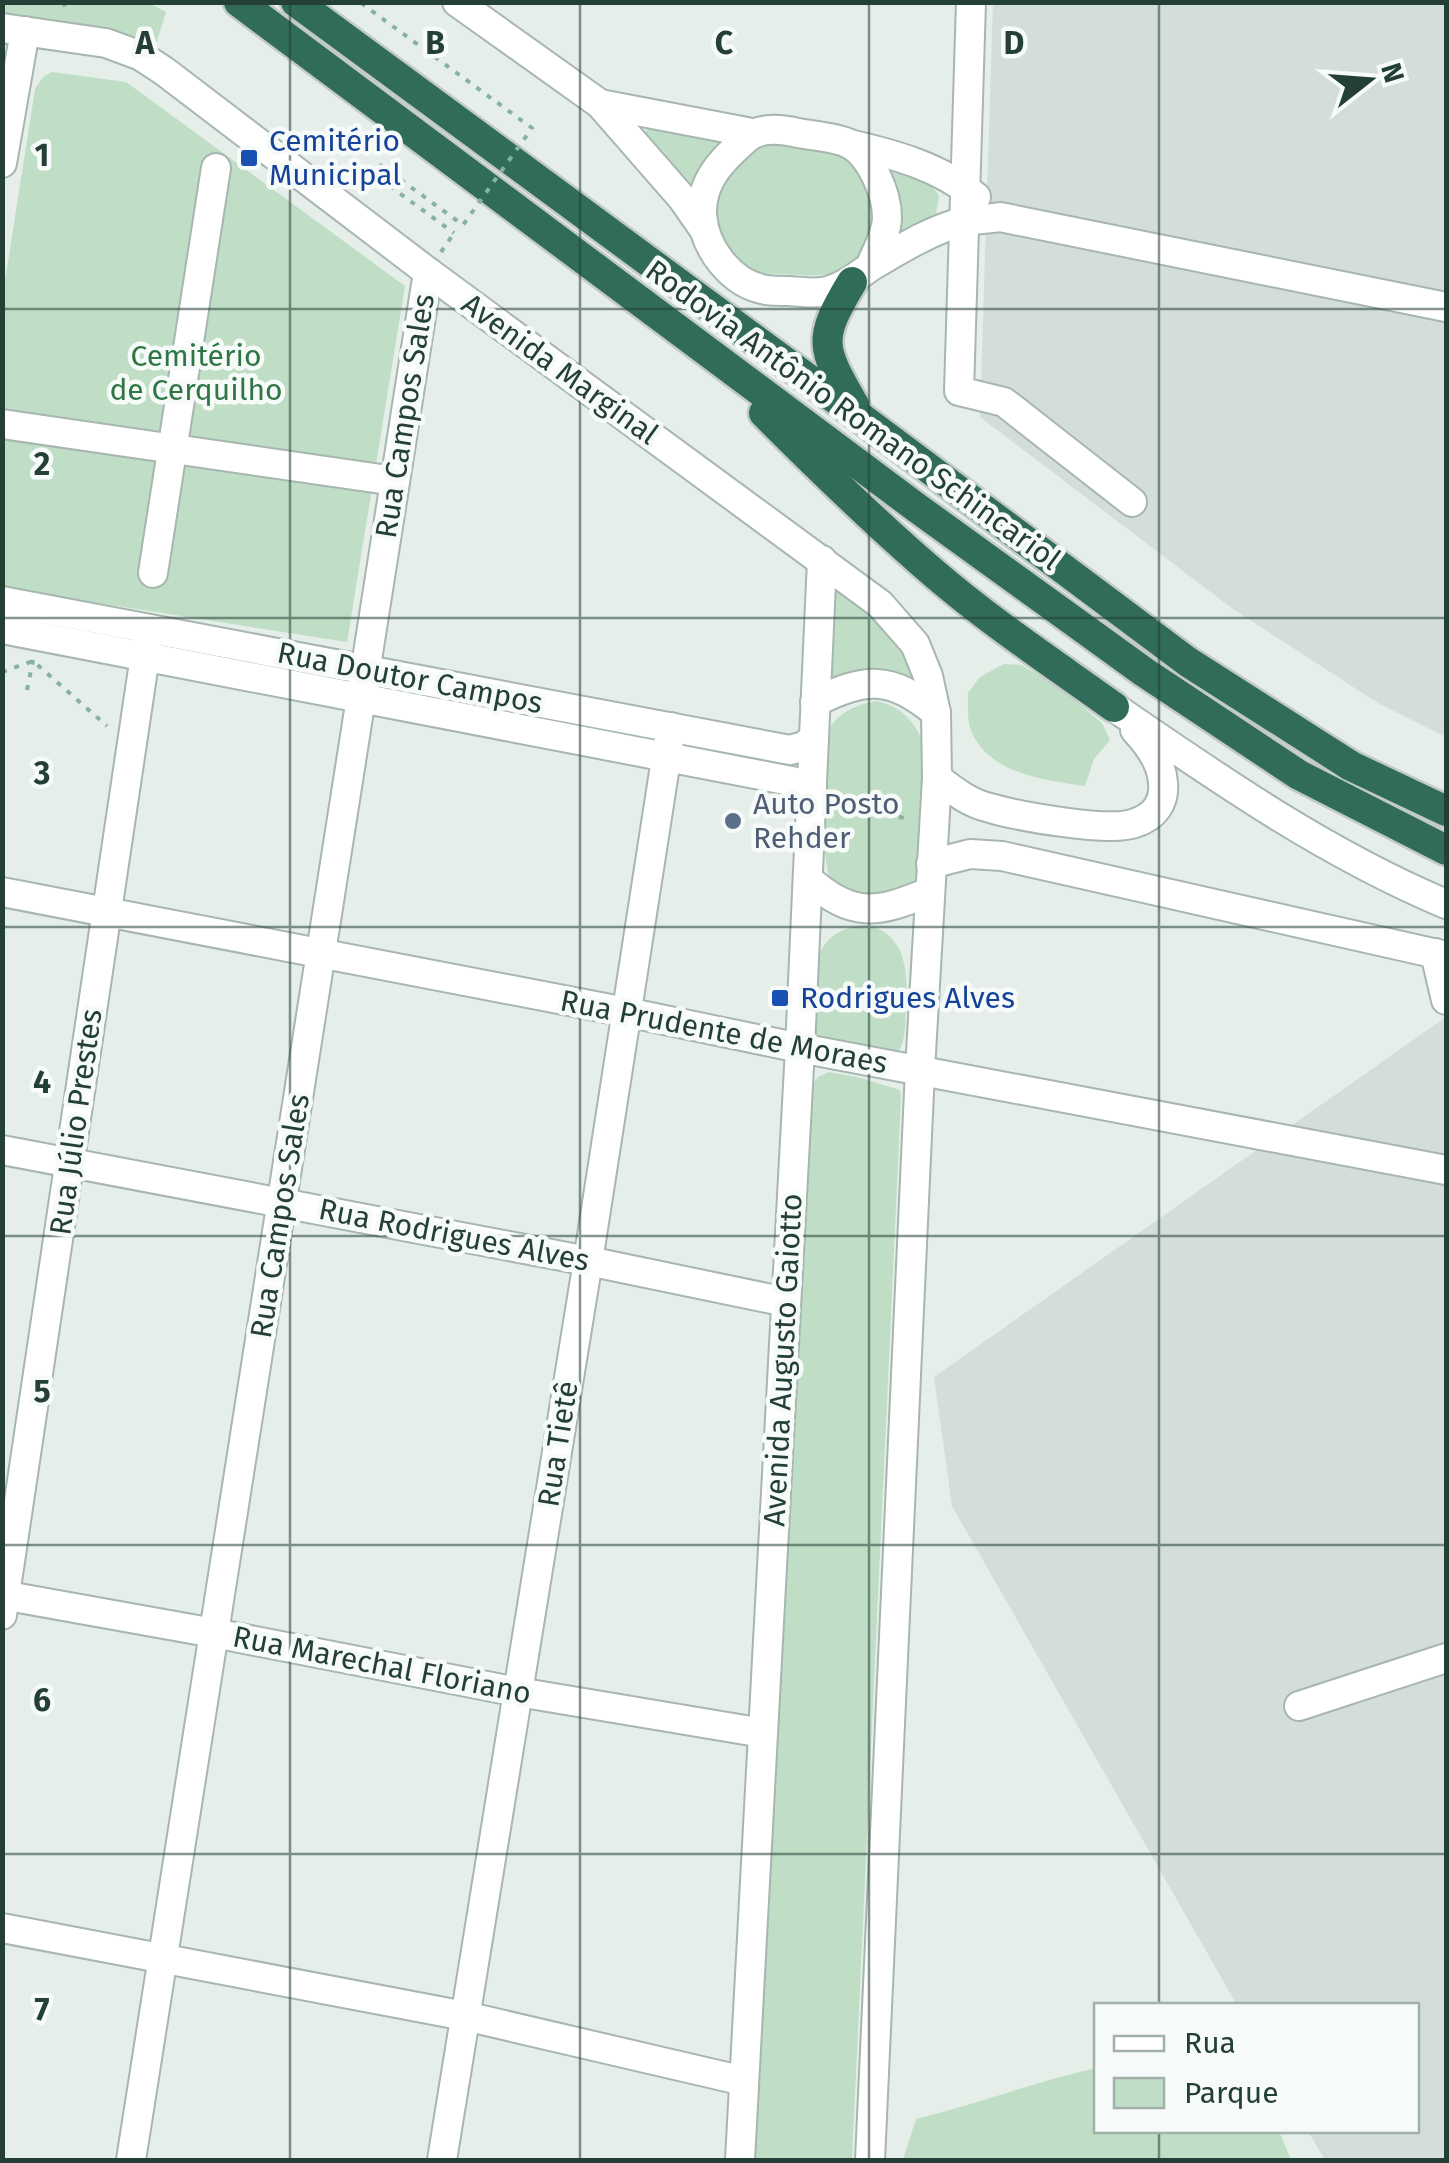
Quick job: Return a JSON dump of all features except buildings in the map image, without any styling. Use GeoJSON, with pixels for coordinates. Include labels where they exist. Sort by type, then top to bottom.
{"type":"FeatureCollection","features":[{"type":"Feature","properties":{"kind":"highway"},"geometry":{"type":"LineString","coordinates":[[224,2],[268,24]]}},
{"type":"Feature","properties":{"kind":"highway","name":"Rodovia Antônio Romano Schincariol"},"geometry":{"type":"LineString","coordinates":[[239,2],[917,508],[1144,672],[1299,774],[1446,850]]}},
{"type":"Feature","properties":{"kind":"highway","name":"Rodovia Antônio Romano Schincariol"},"geometry":{"type":"LineString","coordinates":[[296,2],[1188,662],[1351,766],[1446,811]]}},
{"type":"Feature","properties":{"kind":"highway"},"geometry":{"type":"LineString","coordinates":[[860,417],[830,364],[827,340],[834,312],[861,274]]}},
{"type":"Feature","properties":{"kind":"highway"},"geometry":{"type":"LineString","coordinates":[[683,334],[862,510],[939,578],[1114,707]]}},
{"type":"Feature","properties":{"kind":"street"},"geometry":{"type":"LineString","coordinates":[[971,2],[959,392],[1004,402],[1132,502]]}},
{"type":"Feature","properties":{"kind":"street"},"geometry":{"type":"LineString","coordinates":[[461,4],[600,104],[682,198],[711,246],[734,274],[765,290],[827,291],[934,232],[964,221],[1000,217],[1446,307]]}},
{"type":"Feature","properties":{"kind":"street"},"geometry":{"type":"LineString","coordinates":[[2,162],[14,29]]}},
{"type":"Feature","properties":{"kind":"street","name":"Avenida Marginal"},"geometry":{"type":"LineString","coordinates":[[14,29],[106,43],[141,56],[164,71],[428,272],[880,604],[915,644],[928,676],[936,713]]}},
{"type":"Feature","properties":{"kind":"street"},"geometry":{"type":"LineString","coordinates":[[600,104],[752,134],[783,130],[886,152],[944,174],[1000,217]]}},
{"type":"Feature","properties":{"kind":"street"},"geometry":{"type":"LineString","coordinates":[[704,229],[703,194],[713,172],[752,134]]}},
{"type":"Feature","properties":{"kind":"street"},"geometry":{"type":"LineString","coordinates":[[849,144],[875,176],[887,218],[882,238],[861,274]]}},
{"type":"Feature","properties":{"kind":"street"},"geometry":{"type":"LineString","coordinates":[[152,574],[216,168]]}},
{"type":"Feature","properties":{"kind":"street","name":"Rua Campos Sales"},"geometry":{"type":"LineString","coordinates":[[131,2160],[428,272]]}},
{"type":"Feature","properties":{"kind":"street"},"geometry":{"type":"LineString","coordinates":[[2,424],[395,481]]}},
{"type":"Feature","properties":{"kind":"street","name":"Avenida Augusto Gaiotto"},"geometry":{"type":"LineString","coordinates":[[740,2160],[800,1048],[822,560]]}},
{"type":"Feature","properties":{"kind":"street","name":"Rua Doutor Campos"},"geometry":{"type":"LineString","coordinates":[[2,601],[147,642],[363,683],[671,726],[790,750],[814,738]]}},
{"type":"Feature","properties":{"kind":"street","name":"Rua Doutor Campos"},"geometry":{"type":"LineString","coordinates":[[2,629],[147,642]]}},
{"type":"Feature","properties":{"kind":"street","name":"Rua Júlio Prestes"},"geometry":{"type":"LineString","coordinates":[[3,1602],[147,642]]}},
{"type":"Feature","properties":{"kind":"street","name":"Rua Doutor Campos"},"geometry":{"type":"LineString","coordinates":[[363,683],[812,792]]}},
{"type":"Feature","properties":{"kind":"street"},"geometry":{"type":"LineString","coordinates":[[816,702],[853,685],[878,683],[917,697],[936,713],[937,778],[870,2160]]}},
{"type":"Feature","properties":{"kind":"street"},"geometry":{"type":"LineString","coordinates":[[937,778],[962,797],[989,808],[1076,824],[1134,824],[1157,810],[1164,794],[1162,770],[1145,741],[1114,707]]}},
{"type":"Feature","properties":{"kind":"street"},"geometry":{"type":"LineString","coordinates":[[1114,707],[1246,796],[1336,849],[1446,904]]}},
{"type":"Feature","properties":{"kind":"street","name":"Rua Tietê"},"geometry":{"type":"LineString","coordinates":[[442,2160],[671,726]]}},
{"type":"Feature","properties":{"kind":"street"},"geometry":{"type":"LineString","coordinates":[[932,864],[970,854],[1002,856],[1441,955],[1446,1000]]}},
{"type":"Feature","properties":{"kind":"street"},"geometry":{"type":"LineString","coordinates":[[808,879],[830,898],[864,909],[890,907],[929,892]]}},
{"type":"Feature","properties":{"kind":"street","name":"Rua Prudente de Moraes"},"geometry":{"type":"LineString","coordinates":[[2,892],[1446,1170]]}},
{"type":"Feature","properties":{"kind":"street","name":"Rua Rodrigues Alves"},"geometry":{"type":"LineString","coordinates":[[2,1150],[588,1260],[786,1302]]}},
{"type":"Feature","properties":{"kind":"street","name":"Rua Marechal Floriano"},"geometry":{"type":"LineString","coordinates":[[3,1602],[214,1633],[518,1692],[763,1733]]}},
{"type":"Feature","properties":{"kind":"street"},"geometry":{"type":"LineString","coordinates":[[1299,1706],[1446,1658]]}},
{"type":"Feature","properties":{"kind":"street"},"geometry":{"type":"LineString","coordinates":[[2,1928],[465,2016],[744,2081]]}},
{"type":"Feature","properties":{"kind":"path"},"geometry":{"type":"LineString","coordinates":[[360,3],[532,128],[463,225],[379,164],[372,173],[454,233]]}},
{"type":"Feature","properties":{"kind":"path"},"geometry":{"type":"LineString","coordinates":[[2,672],[33,661],[117,735],[133,738]]}},
{"type":"Feature","properties":{"kind":"path"},"geometry":{"type":"LineString","coordinates":[[812,792],[934,824]]}},
{"type":"Feature","properties":{"kind":"shaded area"},"geometry":{"type":"Polygon","coordinates":[[[993,3],[1446,3],[1446,737],[1378,703],[1233,609],[980,417],[993,3]]]}},
{"type":"Feature","properties":{"kind":"shaded area"},"geometry":{"type":"Polygon","coordinates":[[[1446,1017],[1446,2160],[1325,2160],[1309,2133],[1419,2133],[1419,2003],[1236,2003],[952,1506],[934,1377],[1446,1017]]]}},
{"type":"Feature","properties":{"kind":"green space"},"geometry":{"type":"Polygon","coordinates":[[[2,3],[149,3],[166,12],[155,47],[3,20],[2,3]]]}},
{"type":"Feature","properties":{"kind":"green space","name":"Cemitério de Cerquilho"},"geometry":{"type":"Polygon","coordinates":[[[52,72],[126,82],[405,286],[347,642],[3,588],[3,294],[35,89],[52,72]]]}},
{"type":"Feature","properties":{"kind":"green space"},"geometry":{"type":"Polygon","coordinates":[[[650,127],[726,141],[691,193],[644,133],[650,127]]]}},
{"type":"Feature","properties":{"kind":"green space"},"geometry":{"type":"Polygon","coordinates":[[[786,139],[845,154],[861,169],[872,193],[876,221],[869,246],[854,264],[835,273],[753,271],[731,257],[717,238],[713,221],[717,180],[754,142],[786,139]]]}},
{"type":"Feature","properties":{"kind":"green space"},"geometry":{"type":"Polygon","coordinates":[[[876,162],[911,173],[939,196],[936,214],[891,243],[876,162]]]}},
{"type":"Feature","properties":{"kind":"green space"},"geometry":{"type":"Polygon","coordinates":[[[832,585],[858,598],[901,647],[916,683],[830,687],[832,585]]]}},
{"type":"Feature","properties":{"kind":"green space"},"geometry":{"type":"Polygon","coordinates":[[[1004,664],[1021,665],[1056,685],[1102,723],[1110,740],[1094,759],[1085,786],[1020,773],[992,758],[981,747],[969,724],[968,693],[980,677],[1004,664]]]}},
{"type":"Feature","properties":{"kind":"green space"},"geometry":{"type":"Polygon","coordinates":[[[876,701],[909,719],[926,751],[921,873],[902,894],[867,901],[830,881],[823,827],[824,748],[827,734],[841,715],[876,701]]]}},
{"type":"Feature","properties":{"kind":"green space"},"geometry":{"type":"Polygon","coordinates":[[[867,925],[891,937],[903,958],[907,984],[905,1028],[896,1056],[814,1040],[813,984],[821,950],[846,929],[867,925]]]}},
{"type":"Feature","properties":{"kind":"green space"},"geometry":{"type":"Polygon","coordinates":[[[829,1072],[900,1090],[901,1098],[852,2160],[754,2160],[811,1086],[829,1072]]]}},
{"type":"Feature","properties":{"kind":"green space"},"geometry":{"type":"Polygon","coordinates":[[[1094,2069],[1094,2133],[1280,2133],[1291,2160],[903,2160],[916,2119],[1094,2069]]]}},
{"type":"Feature","properties":{"kind":"place","name":"Cemitério Municipal"},"geometry":{"type":"Point","coordinates":[249,158]}},
{"type":"Feature","properties":{"kind":"place","name":"Auto Posto Rehder"},"geometry":{"type":"Point","coordinates":[733,821]}},
{"type":"Feature","properties":{"kind":"place","name":"Rodrigues Alves"},"geometry":{"type":"Point","coordinates":[780,998]}}]}
